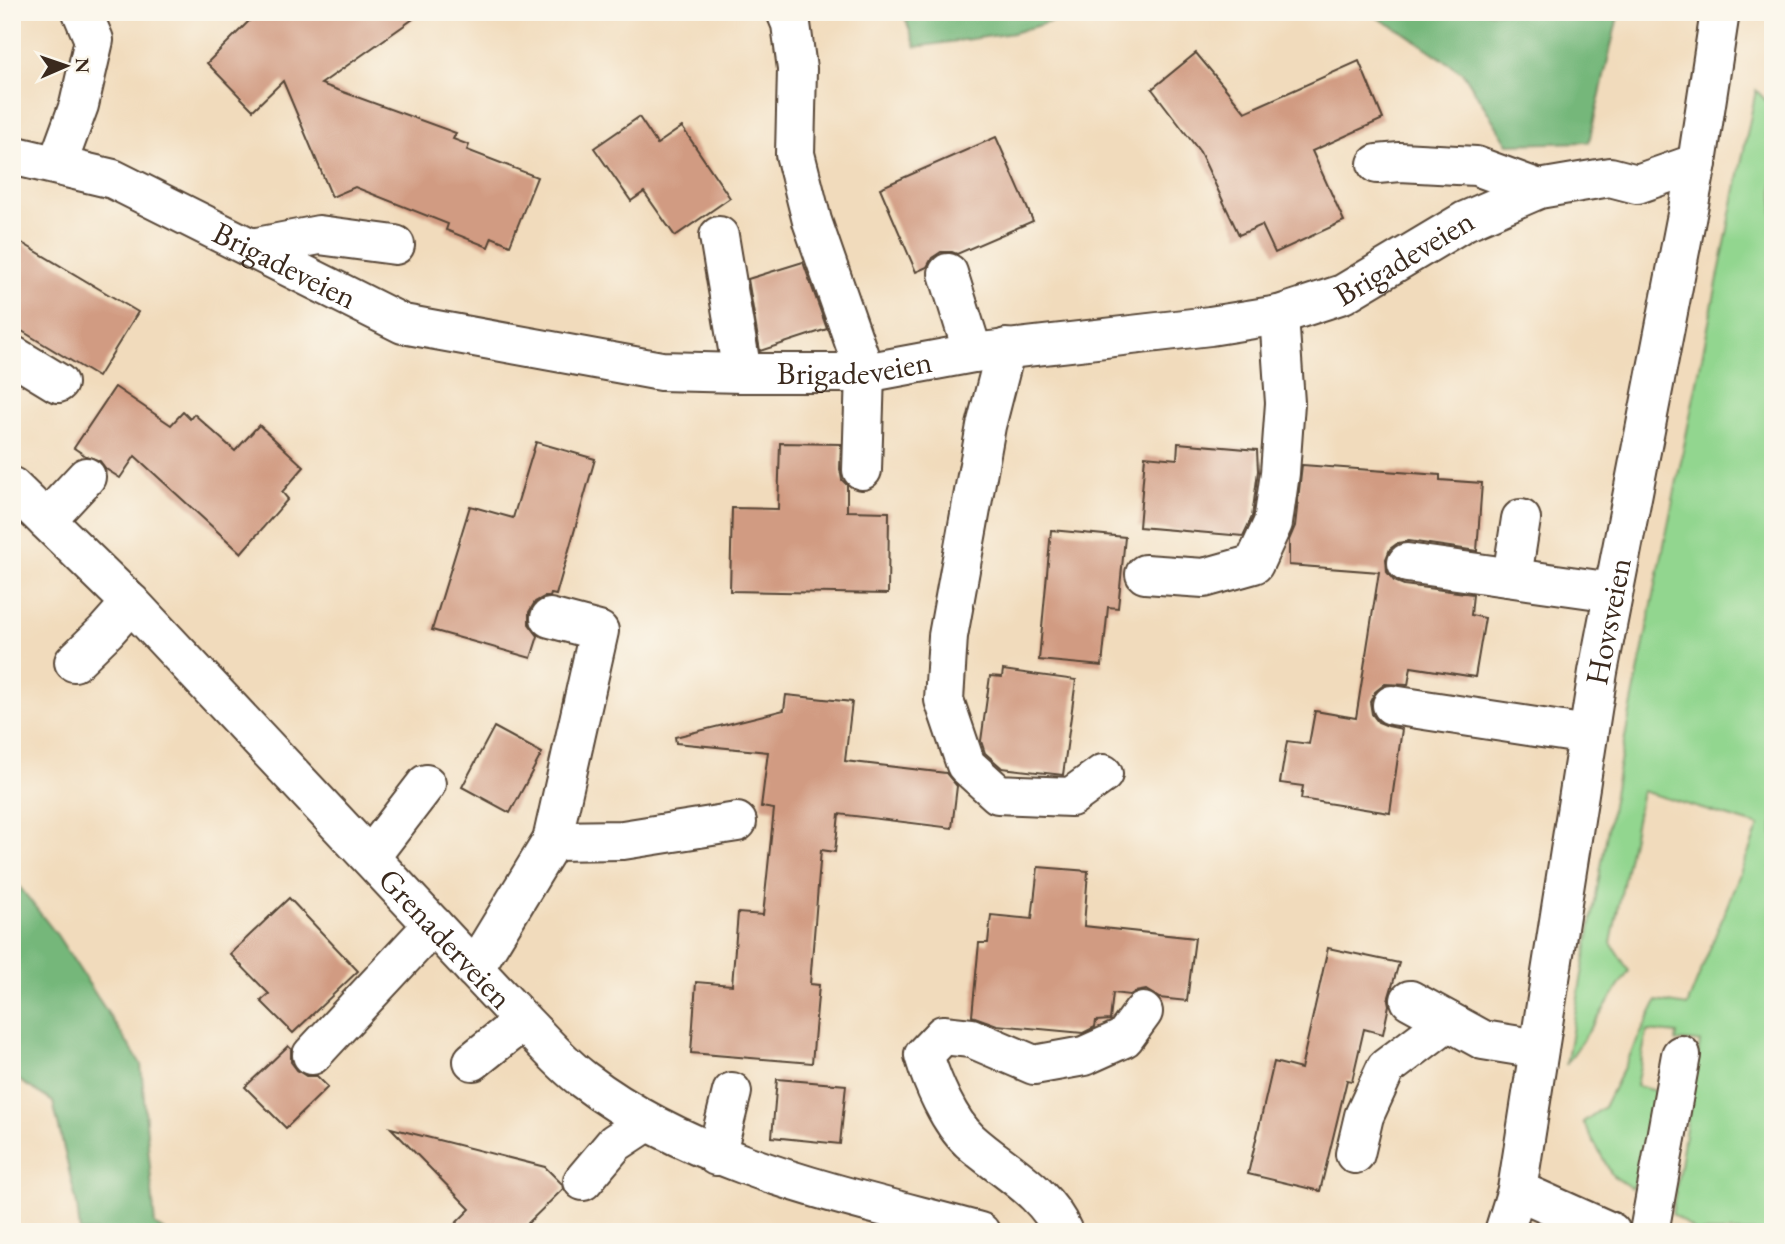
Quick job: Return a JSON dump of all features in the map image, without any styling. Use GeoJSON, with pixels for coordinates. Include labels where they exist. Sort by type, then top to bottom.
{"type":"FeatureCollection","features":[{"type":"Feature","properties":{"kind":"street"},"geometry":{"type":"LineString","coordinates":[[57,165],[79,105],[94,40],[82,12]]}},
{"type":"Feature","properties":{"kind":"street"},"geometry":{"type":"LineString","coordinates":[[786,12],[791,24],[797,69],[795,154],[812,222],[865,373],[862,470]]}},
{"type":"Feature","properties":{"kind":"street","name":"Hovsveien"},"geometry":{"type":"LineString","coordinates":[[1504,1232],[1517,1190],[1588,735],[1697,163],[1720,12]]}},
{"type":"Feature","properties":{"kind":"street","name":"Brigadeveien"},"geometry":{"type":"LineString","coordinates":[[12,155],[113,178],[403,324],[661,371],[742,373],[865,373],[990,351],[1210,326],[1279,315],[1343,294],[1465,221],[1539,189],[1610,177],[1637,184],[1697,163]]}},
{"type":"Feature","properties":{"kind":"street"},"geometry":{"type":"LineString","coordinates":[[1377,164],[1400,162],[1476,166],[1539,189]]}},
{"type":"Feature","properties":{"kind":"street"},"geometry":{"type":"LineString","coordinates":[[252,248],[319,235],[395,245]]}},
{"type":"Feature","properties":{"kind":"street"},"geometry":{"type":"LineString","coordinates":[[719,236],[742,373]]}},
{"type":"Feature","properties":{"kind":"street"},"geometry":{"type":"LineString","coordinates":[[948,273],[990,351],[986,426],[948,636],[944,700],[966,765],[998,794],[1071,797],[1103,774]]}},
{"type":"Feature","properties":{"kind":"street"},"geometry":{"type":"LineString","coordinates":[[1145,574],[1204,578],[1254,564],[1273,523],[1280,472],[1285,402],[1279,315]]}},
{"type":"Feature","properties":{"kind":"street"},"geometry":{"type":"LineString","coordinates":[[12,355],[58,383]]}},
{"type":"Feature","properties":{"kind":"street"},"geometry":{"type":"LineString","coordinates":[[23,503],[86,477]]}},
{"type":"Feature","properties":{"kind":"street","name":"Grenaderveien"},"geometry":{"type":"LineString","coordinates":[[23,503],[131,603],[523,1021],[583,1080],[647,1122],[716,1156],[979,1232]]}},
{"type":"Feature","properties":{"kind":"street"},"geometry":{"type":"LineString","coordinates":[[1512,577],[1521,519]]}},
{"type":"Feature","properties":{"kind":"street"},"geometry":{"type":"LineString","coordinates":[[1406,563],[1614,592]]}},
{"type":"Feature","properties":{"kind":"street"},"geometry":{"type":"LineString","coordinates":[[74,662],[131,603]]}},
{"type":"Feature","properties":{"kind":"street"},"geometry":{"type":"LineString","coordinates":[[474,969],[552,841],[598,631],[550,618]]}},
{"type":"Feature","properties":{"kind":"street"},"geometry":{"type":"LineString","coordinates":[[1392,705],[1588,735]]}},
{"type":"Feature","properties":{"kind":"street"},"geometry":{"type":"LineString","coordinates":[[370,857],[426,784]]}},
{"type":"Feature","properties":{"kind":"street"},"geometry":{"type":"LineString","coordinates":[[552,841],[623,840],[737,822]]}},
{"type":"Feature","properties":{"kind":"street"},"geometry":{"type":"LineString","coordinates":[[312,1055],[433,925]]}},
{"type":"Feature","properties":{"kind":"street"},"geometry":{"type":"LineString","coordinates":[[1410,1000],[1483,1040],[1538,1049]]}},
{"type":"Feature","properties":{"kind":"street"},"geometry":{"type":"LineString","coordinates":[[1063,1232],[1055,1215],[1016,1176],[968,1140],[935,1090],[924,1055],[943,1035],[971,1038],[1034,1065],[1084,1056],[1124,1038],[1143,1012]]}},
{"type":"Feature","properties":{"kind":"street"},"geometry":{"type":"LineString","coordinates":[[473,1061],[523,1021]]}},
{"type":"Feature","properties":{"kind":"street"},"geometry":{"type":"LineString","coordinates":[[1355,1154],[1364,1116],[1386,1068],[1448,1021]]}},
{"type":"Feature","properties":{"kind":"street"},"geometry":{"type":"LineString","coordinates":[[1650,1232],[1681,1055]]}},
{"type":"Feature","properties":{"kind":"street"},"geometry":{"type":"LineString","coordinates":[[716,1156],[732,1092]]}},
{"type":"Feature","properties":{"kind":"street"},"geometry":{"type":"LineString","coordinates":[[583,1181],[615,1143],[647,1122]]}},
{"type":"Feature","properties":{"kind":"street"},"geometry":{"type":"LineString","coordinates":[[1517,1190],[1611,1232]]}},
{"type":"Feature","properties":{"kind":"green space"},"geometry":{"type":"Polygon","coordinates":[[[903,12],[1083,12],[1013,33],[916,47],[903,12]]]}},
{"type":"Feature","properties":{"kind":"green space"},"geometry":{"type":"Polygon","coordinates":[[[1367,12],[1619,12],[1589,142],[1508,144],[1463,73],[1403,32],[1367,12]]]}},
{"type":"Feature","properties":{"kind":"green space"},"geometry":{"type":"Polygon","coordinates":[[[1756,90],[1773,108],[1773,1091],[1770,1094],[1773,1101],[1773,1232],[1697,1232],[1672,1214],[1700,1042],[1676,1041],[1677,1034],[1647,1031],[1636,1086],[1656,1091],[1642,1174],[1631,1188],[1612,1175],[1583,1122],[1604,1107],[1657,1001],[1687,1006],[1759,826],[1642,791],[1611,943],[1629,971],[1566,1065],[1617,777],[1756,90]]]}},
{"type":"Feature","properties":{"kind":"green space"},"geometry":{"type":"Polygon","coordinates":[[[12,877],[57,935],[141,1064],[155,1225],[166,1232],[80,1232],[77,1205],[53,1102],[12,1076],[12,877]]]}},
{"type":"Feature","properties":{"kind":"building"},"geometry":{"type":"Polygon","coordinates":[[[258,12],[423,12],[321,84],[456,133],[453,139],[469,145],[467,150],[537,177],[510,245],[492,237],[488,247],[446,230],[448,224],[355,187],[332,197],[283,81],[253,110],[207,63],[258,12]]]}},
{"type":"Feature","properties":{"kind":"building"},"geometry":{"type":"Polygon","coordinates":[[[1196,53],[1245,112],[1359,61],[1383,119],[1312,151],[1344,221],[1275,253],[1262,225],[1239,235],[1200,152],[1152,89],[1196,53]]]}},
{"type":"Feature","properties":{"kind":"building"},"geometry":{"type":"Polygon","coordinates":[[[639,117],[657,144],[682,127],[730,198],[675,236],[644,192],[631,201],[594,148],[639,117]]]}},
{"type":"Feature","properties":{"kind":"building"},"geometry":{"type":"Polygon","coordinates":[[[996,137],[1033,221],[957,254],[941,252],[932,258],[927,267],[916,272],[880,188],[996,137]]]}},
{"type":"Feature","properties":{"kind":"building"},"geometry":{"type":"Polygon","coordinates":[[[12,237],[138,312],[98,377],[12,325],[12,237]]]}},
{"type":"Feature","properties":{"kind":"building"},"geometry":{"type":"Polygon","coordinates":[[[803,262],[827,329],[760,351],[748,279],[803,262]]]}},
{"type":"Feature","properties":{"kind":"building"},"geometry":{"type":"Polygon","coordinates":[[[115,387],[171,425],[183,412],[190,419],[194,414],[235,451],[259,425],[304,467],[282,492],[288,499],[241,553],[135,456],[120,478],[106,469],[100,461],[74,448],[115,387]]]}},
{"type":"Feature","properties":{"kind":"building"},"geometry":{"type":"Polygon","coordinates":[[[536,442],[595,459],[556,595],[551,594],[550,597],[535,602],[529,612],[529,624],[538,636],[531,658],[432,630],[470,506],[513,518],[536,442]]]}},
{"type":"Feature","properties":{"kind":"building"},"geometry":{"type":"Polygon","coordinates":[[[780,443],[841,444],[840,469],[842,480],[847,485],[847,511],[889,512],[888,594],[730,591],[732,508],[778,509],[780,443]]]}},
{"type":"Feature","properties":{"kind":"building"},"geometry":{"type":"Polygon","coordinates":[[[1178,443],[1257,450],[1258,471],[1252,517],[1243,536],[1139,527],[1145,456],[1177,459],[1178,443]]]}},
{"type":"Feature","properties":{"kind":"building"},"geometry":{"type":"Polygon","coordinates":[[[1302,465],[1440,475],[1440,480],[1482,483],[1477,551],[1409,541],[1398,543],[1390,549],[1386,559],[1387,572],[1394,581],[1404,585],[1473,594],[1471,615],[1485,618],[1475,677],[1411,667],[1408,685],[1385,684],[1375,692],[1370,702],[1372,714],[1378,722],[1402,729],[1390,813],[1301,799],[1303,786],[1280,783],[1287,741],[1309,744],[1315,711],[1356,718],[1379,572],[1289,565],[1289,540],[1295,526],[1302,465]]]}},
{"type":"Feature","properties":{"kind":"building"},"geometry":{"type":"Polygon","coordinates":[[[1051,530],[1125,537],[1118,608],[1108,607],[1102,666],[1039,660],[1051,530]]]}},
{"type":"Feature","properties":{"kind":"building"},"geometry":{"type":"Polygon","coordinates":[[[1003,670],[1076,680],[1063,775],[1002,768],[985,753],[981,741],[990,676],[1002,677],[1003,670]]]}},
{"type":"Feature","properties":{"kind":"building"},"geometry":{"type":"Polygon","coordinates":[[[786,695],[852,702],[845,761],[946,773],[957,786],[952,828],[839,814],[835,852],[821,850],[810,984],[819,985],[812,1063],[691,1053],[696,982],[732,985],[738,913],[763,915],[774,809],[761,807],[768,752],[676,743],[675,737],[784,710],[786,695]]]}},
{"type":"Feature","properties":{"kind":"building"},"geometry":{"type":"Polygon","coordinates":[[[494,727],[542,753],[510,813],[462,787],[494,727]]]}},
{"type":"Feature","properties":{"kind":"building"},"geometry":{"type":"Polygon","coordinates":[[[1038,867],[1088,871],[1084,926],[1195,938],[1187,1001],[1159,998],[1146,990],[1130,995],[1113,993],[1110,1020],[1096,1021],[1095,1027],[1083,1033],[997,1025],[972,1016],[979,943],[988,943],[991,915],[1032,919],[1038,867]]]}},
{"type":"Feature","properties":{"kind":"building"},"geometry":{"type":"Polygon","coordinates":[[[289,898],[358,971],[293,1033],[261,1001],[269,994],[230,954],[289,898]]]}},
{"type":"Feature","properties":{"kind":"building"},"geometry":{"type":"Polygon","coordinates":[[[1328,948],[1399,963],[1388,1000],[1383,1034],[1364,1029],[1352,1081],[1347,1080],[1320,1191],[1248,1174],[1274,1062],[1301,1069],[1328,948]]]}},
{"type":"Feature","properties":{"kind":"building"},"geometry":{"type":"Polygon","coordinates":[[[288,1046],[291,1049],[291,1062],[297,1070],[306,1076],[317,1076],[328,1087],[286,1128],[245,1087],[288,1046]]]}},
{"type":"Feature","properties":{"kind":"building"},"geometry":{"type":"Polygon","coordinates":[[[777,1079],[846,1085],[840,1144],[772,1137],[777,1079]]]}},
{"type":"Feature","properties":{"kind":"building"},"geometry":{"type":"Polygon","coordinates":[[[391,1128],[545,1167],[562,1184],[563,1189],[519,1232],[447,1232],[470,1209],[391,1128]]]}}]}
